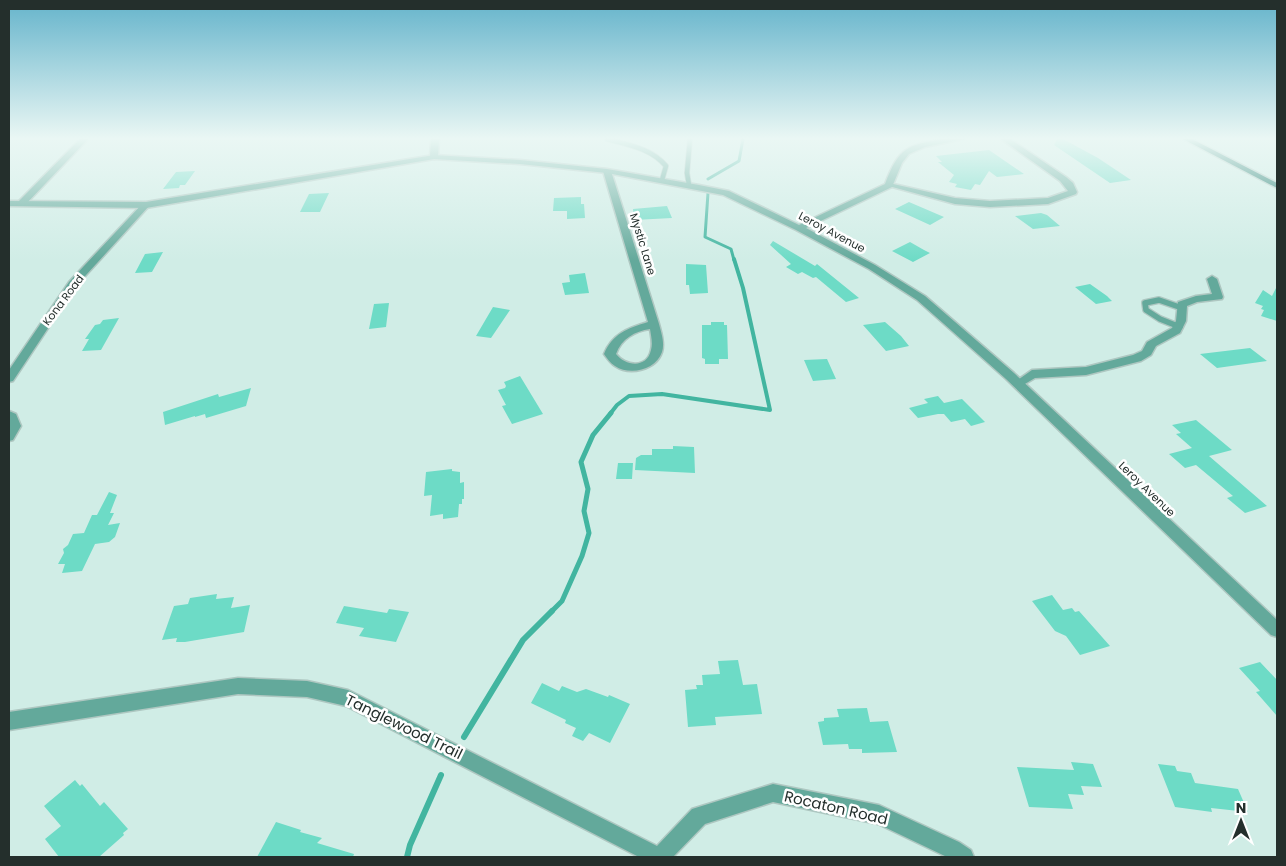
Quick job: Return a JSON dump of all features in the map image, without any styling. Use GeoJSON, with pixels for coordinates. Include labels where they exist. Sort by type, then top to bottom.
{"type":"FeatureCollection","features":[{"type":"Feature","properties":{"kind":"main road"},"geometry":{"type":"LineString","coordinates":[[1264,179],[1277,186]]}},
{"type":"Feature","properties":{"kind":"street"},"geometry":{"type":"LineString","coordinates":[[22,203],[45,179]]}},
{"type":"Feature","properties":{"kind":"street","name":"Leroy Avenue"},"geometry":{"type":"LineString","coordinates":[[9,204],[146,205],[300,179]]}},
{"type":"Feature","properties":{"kind":"street","name":"Mystic Lane"},"geometry":{"type":"LineString","coordinates":[[610,179],[654,324],[658,351],[646,365],[622,366],[615,361],[610,354],[612,344],[629,331],[654,324]]}},
{"type":"Feature","properties":{"kind":"street","name":"Leroy Avenue"},"geometry":{"type":"LineString","coordinates":[[658,179],[726,194],[799,228],[872,267],[921,298],[1018,384],[1277,630]]}},
{"type":"Feature","properties":{"kind":"street"},"geometry":{"type":"LineString","coordinates":[[889,185],[891,179]]}},
{"type":"Feature","properties":{"kind":"street"},"geometry":{"type":"LineString","coordinates":[[799,228],[889,185],[955,201],[990,204],[1048,201],[1073,192],[1070,185],[1063,179]]}},
{"type":"Feature","properties":{"kind":"street","name":"Kona Road"},"geometry":{"type":"LineString","coordinates":[[9,378],[72,284],[146,205]]}},
{"type":"Feature","properties":{"kind":"street"},"geometry":{"type":"LineString","coordinates":[[1018,384],[1032,374],[1086,371],[1147,354],[1151,344],[1173,334],[1180,327],[1182,304],[1196,299],[1218,297],[1212,279]]}},
{"type":"Feature","properties":{"kind":"street"},"geometry":{"type":"LineString","coordinates":[[9,415],[12,417],[15,426],[9,437]]}},
{"type":"Feature","properties":{"kind":"street","name":"Tanglewood Trail"},"geometry":{"type":"LineString","coordinates":[[9,721],[238,686],[307,689],[348,698],[660,857]]}},
{"type":"Feature","properties":{"kind":"street","name":"Rocaton Road"},"geometry":{"type":"LineString","coordinates":[[660,857],[699,816],[773,794],[879,816],[952,849],[964,857]]}},
{"type":"Feature","properties":{"kind":"lane"},"geometry":{"type":"LineString","coordinates":[[688,179],[689,185]]}},
{"type":"Feature","properties":{"kind":"lane"},"geometry":{"type":"LineString","coordinates":[[1180,327],[1152,315],[1146,310],[1144,303],[1152,300],[1161,301],[1182,308]]}},
{"type":"Feature","properties":{"kind":"building"},"geometry":{"type":"Polygon","coordinates":[[[170,179],[189,179],[185,185],[180,185],[179,188],[163,189],[170,179]]]}},
{"type":"Feature","properties":{"kind":"building"},"geometry":{"type":"Polygon","coordinates":[[[951,179],[984,179],[980,185],[975,184],[971,190],[955,187],[957,184],[949,182],[951,179]]]}},
{"type":"Feature","properties":{"kind":"building"},"geometry":{"type":"Polygon","coordinates":[[[1105,179],[1131,180],[1110,183],[1105,179]]]}},
{"type":"Feature","properties":{"kind":"building"},"geometry":{"type":"Polygon","coordinates":[[[329,193],[320,212],[300,212],[309,194],[329,193]]]}},
{"type":"Feature","properties":{"kind":"building"},"geometry":{"type":"Polygon","coordinates":[[[581,197],[581,204],[584,204],[585,218],[567,219],[567,211],[553,211],[554,198],[581,197]]]}},
{"type":"Feature","properties":{"kind":"building"},"geometry":{"type":"Polygon","coordinates":[[[909,202],[944,217],[930,225],[895,209],[909,202]]]}},
{"type":"Feature","properties":{"kind":"building"},"geometry":{"type":"Polygon","coordinates":[[[667,206],[672,218],[634,220],[633,209],[667,206]]]}},
{"type":"Feature","properties":{"kind":"building"},"geometry":{"type":"Polygon","coordinates":[[[1041,213],[1047,215],[1060,226],[1033,229],[1015,216],[1041,213]]]}},
{"type":"Feature","properties":{"kind":"building"},"geometry":{"type":"Polygon","coordinates":[[[773,241],[815,266],[817,264],[859,298],[846,302],[816,277],[813,278],[802,272],[798,274],[786,267],[791,264],[770,245],[773,241]]]}},
{"type":"Feature","properties":{"kind":"building"},"geometry":{"type":"Polygon","coordinates":[[[910,242],[930,253],[913,262],[892,251],[910,242]]]}},
{"type":"Feature","properties":{"kind":"building"},"geometry":{"type":"Polygon","coordinates":[[[163,252],[152,272],[135,273],[145,254],[163,252]]]}},
{"type":"Feature","properties":{"kind":"building"},"geometry":{"type":"Polygon","coordinates":[[[686,264],[706,265],[708,293],[690,294],[689,285],[686,285],[686,264]]]}},
{"type":"Feature","properties":{"kind":"building"},"geometry":{"type":"Polygon","coordinates":[[[585,273],[589,293],[565,295],[562,283],[570,282],[569,275],[585,273]]]}},
{"type":"Feature","properties":{"kind":"building"},"geometry":{"type":"Polygon","coordinates":[[[1090,284],[1112,301],[1096,304],[1075,287],[1090,284]]]}},
{"type":"Feature","properties":{"kind":"building"},"geometry":{"type":"Polygon","coordinates":[[[1277,286],[1277,321],[1261,316],[1264,310],[1261,309],[1263,306],[1255,303],[1263,290],[1272,296],[1277,286]]]}},
{"type":"Feature","properties":{"kind":"building"},"geometry":{"type":"Polygon","coordinates":[[[389,303],[386,327],[369,329],[374,304],[389,303]]]}},
{"type":"Feature","properties":{"kind":"building"},"geometry":{"type":"Polygon","coordinates":[[[493,307],[510,310],[491,338],[476,336],[493,307]]]}},
{"type":"Feature","properties":{"kind":"building"},"geometry":{"type":"Polygon","coordinates":[[[119,318],[101,350],[82,351],[89,339],[85,339],[95,325],[100,324],[103,320],[119,318]]]}},
{"type":"Feature","properties":{"kind":"building"},"geometry":{"type":"Polygon","coordinates":[[[711,322],[724,322],[724,325],[727,325],[728,359],[719,359],[719,364],[705,364],[705,359],[702,358],[702,325],[711,325],[711,322]]]}},
{"type":"Feature","properties":{"kind":"building"},"geometry":{"type":"Polygon","coordinates":[[[885,322],[909,346],[886,351],[863,325],[885,322]]]}},
{"type":"Feature","properties":{"kind":"building"},"geometry":{"type":"Polygon","coordinates":[[[1250,348],[1267,361],[1217,368],[1200,354],[1250,348]]]}},
{"type":"Feature","properties":{"kind":"building"},"geometry":{"type":"Polygon","coordinates":[[[827,359],[836,379],[813,381],[804,360],[827,359]]]}},
{"type":"Feature","properties":{"kind":"building"},"geometry":{"type":"Polygon","coordinates":[[[520,376],[543,414],[512,424],[502,406],[506,405],[498,390],[505,388],[504,382],[520,376]]]}},
{"type":"Feature","properties":{"kind":"building"},"geometry":{"type":"Polygon","coordinates":[[[251,388],[246,406],[206,418],[205,414],[165,425],[163,412],[218,394],[219,397],[251,388]]]}},
{"type":"Feature","properties":{"kind":"building"},"geometry":{"type":"Polygon","coordinates":[[[938,396],[944,403],[962,399],[985,422],[971,426],[965,419],[951,422],[944,414],[918,418],[909,408],[928,403],[924,399],[938,396]]]}},
{"type":"Feature","properties":{"kind":"building"},"geometry":{"type":"Polygon","coordinates":[[[1196,420],[1232,450],[1209,456],[1267,506],[1245,513],[1227,498],[1233,496],[1196,465],[1185,468],[1169,454],[1192,448],[1176,434],[1181,433],[1172,425],[1196,420]]]}},
{"type":"Feature","properties":{"kind":"building"},"geometry":{"type":"Polygon","coordinates":[[[673,446],[694,447],[695,473],[635,470],[636,458],[641,455],[652,455],[652,449],[673,449],[673,446]]]}},
{"type":"Feature","properties":{"kind":"building"},"geometry":{"type":"Polygon","coordinates":[[[618,463],[633,463],[632,479],[616,479],[618,463]]]}},
{"type":"Feature","properties":{"kind":"building"},"geometry":{"type":"Polygon","coordinates":[[[452,469],[452,471],[460,472],[460,483],[464,482],[464,499],[462,499],[462,504],[459,504],[458,517],[443,519],[443,514],[430,516],[432,495],[424,496],[426,472],[452,469]]]}},
{"type":"Feature","properties":{"kind":"building"},"geometry":{"type":"Polygon","coordinates":[[[109,492],[117,495],[110,513],[114,513],[108,525],[120,523],[115,537],[109,542],[95,544],[82,571],[62,573],[65,564],[58,564],[64,553],[63,549],[68,545],[73,534],[84,533],[92,515],[97,515],[109,492]]]}},
{"type":"Feature","properties":{"kind":"building"},"geometry":{"type":"Polygon","coordinates":[[[217,594],[216,599],[234,597],[231,608],[250,605],[244,632],[185,642],[176,642],[177,638],[162,640],[174,606],[188,604],[190,598],[217,594]]]}},
{"type":"Feature","properties":{"kind":"building"},"geometry":{"type":"Polygon","coordinates":[[[1052,595],[1063,610],[1072,608],[1075,612],[1079,611],[1110,646],[1080,655],[1066,636],[1055,631],[1032,601],[1052,595]]]}},
{"type":"Feature","properties":{"kind":"building"},"geometry":{"type":"Polygon","coordinates":[[[344,606],[387,613],[389,609],[409,612],[396,642],[359,636],[364,628],[336,623],[344,606]]]}},
{"type":"Feature","properties":{"kind":"building"},"geometry":{"type":"Polygon","coordinates":[[[738,660],[743,685],[757,684],[762,714],[715,717],[716,725],[688,727],[685,690],[697,689],[696,685],[703,685],[702,675],[720,674],[718,661],[738,660]]]}},
{"type":"Feature","properties":{"kind":"building"},"geometry":{"type":"Polygon","coordinates":[[[1260,662],[1277,680],[1277,716],[1256,692],[1260,691],[1239,668],[1260,662]]]}},
{"type":"Feature","properties":{"kind":"building"},"geometry":{"type":"Polygon","coordinates":[[[542,683],[559,691],[562,686],[577,692],[586,689],[608,697],[609,695],[630,704],[610,743],[589,733],[583,741],[572,736],[576,728],[565,723],[566,720],[531,703],[542,683]]]}},
{"type":"Feature","properties":{"kind":"building"},"geometry":{"type":"Polygon","coordinates":[[[867,708],[870,722],[888,721],[897,752],[862,753],[862,749],[849,749],[848,744],[823,745],[818,722],[824,721],[824,718],[839,717],[837,709],[867,708]]]}},
{"type":"Feature","properties":{"kind":"building"},"geometry":{"type":"Polygon","coordinates":[[[1071,762],[1093,764],[1102,787],[1081,786],[1084,795],[1068,794],[1073,809],[1029,807],[1017,767],[1074,770],[1071,762]]]}},
{"type":"Feature","properties":{"kind":"building"},"geometry":{"type":"Polygon","coordinates":[[[1158,764],[1175,766],[1177,771],[1191,773],[1195,783],[1238,789],[1248,812],[1211,808],[1212,812],[1175,807],[1158,764]]]}},
{"type":"Feature","properties":{"kind":"building"},"geometry":{"type":"Polygon","coordinates":[[[75,780],[80,786],[82,784],[100,806],[104,802],[128,829],[123,833],[124,835],[99,857],[59,857],[45,839],[61,826],[44,806],[75,780]]]}},
{"type":"Feature","properties":{"kind":"building"},"geometry":{"type":"Polygon","coordinates":[[[276,822],[301,830],[300,832],[322,838],[317,843],[354,854],[353,857],[257,857],[276,822]]]}},
{"type":"Feature","properties":{"kind":"waterway"},"geometry":{"type":"LineString","coordinates":[[708,193],[705,237],[731,249],[734,260]]}},
{"type":"Feature","properties":{"kind":"waterway"},"geometry":{"type":"LineString","coordinates":[[610,414],[617,405],[629,396],[662,394],[770,410],[743,288],[734,259]]}},
{"type":"Feature","properties":{"kind":"waterway"},"geometry":{"type":"LineString","coordinates":[[464,737],[523,640],[562,601],[582,556],[589,533],[584,511],[588,489],[581,462],[593,435],[611,413]]}},
{"type":"Feature","properties":{"kind":"waterway"},"geometry":{"type":"LineString","coordinates":[[407,857],[410,845],[441,775]]}}]}
